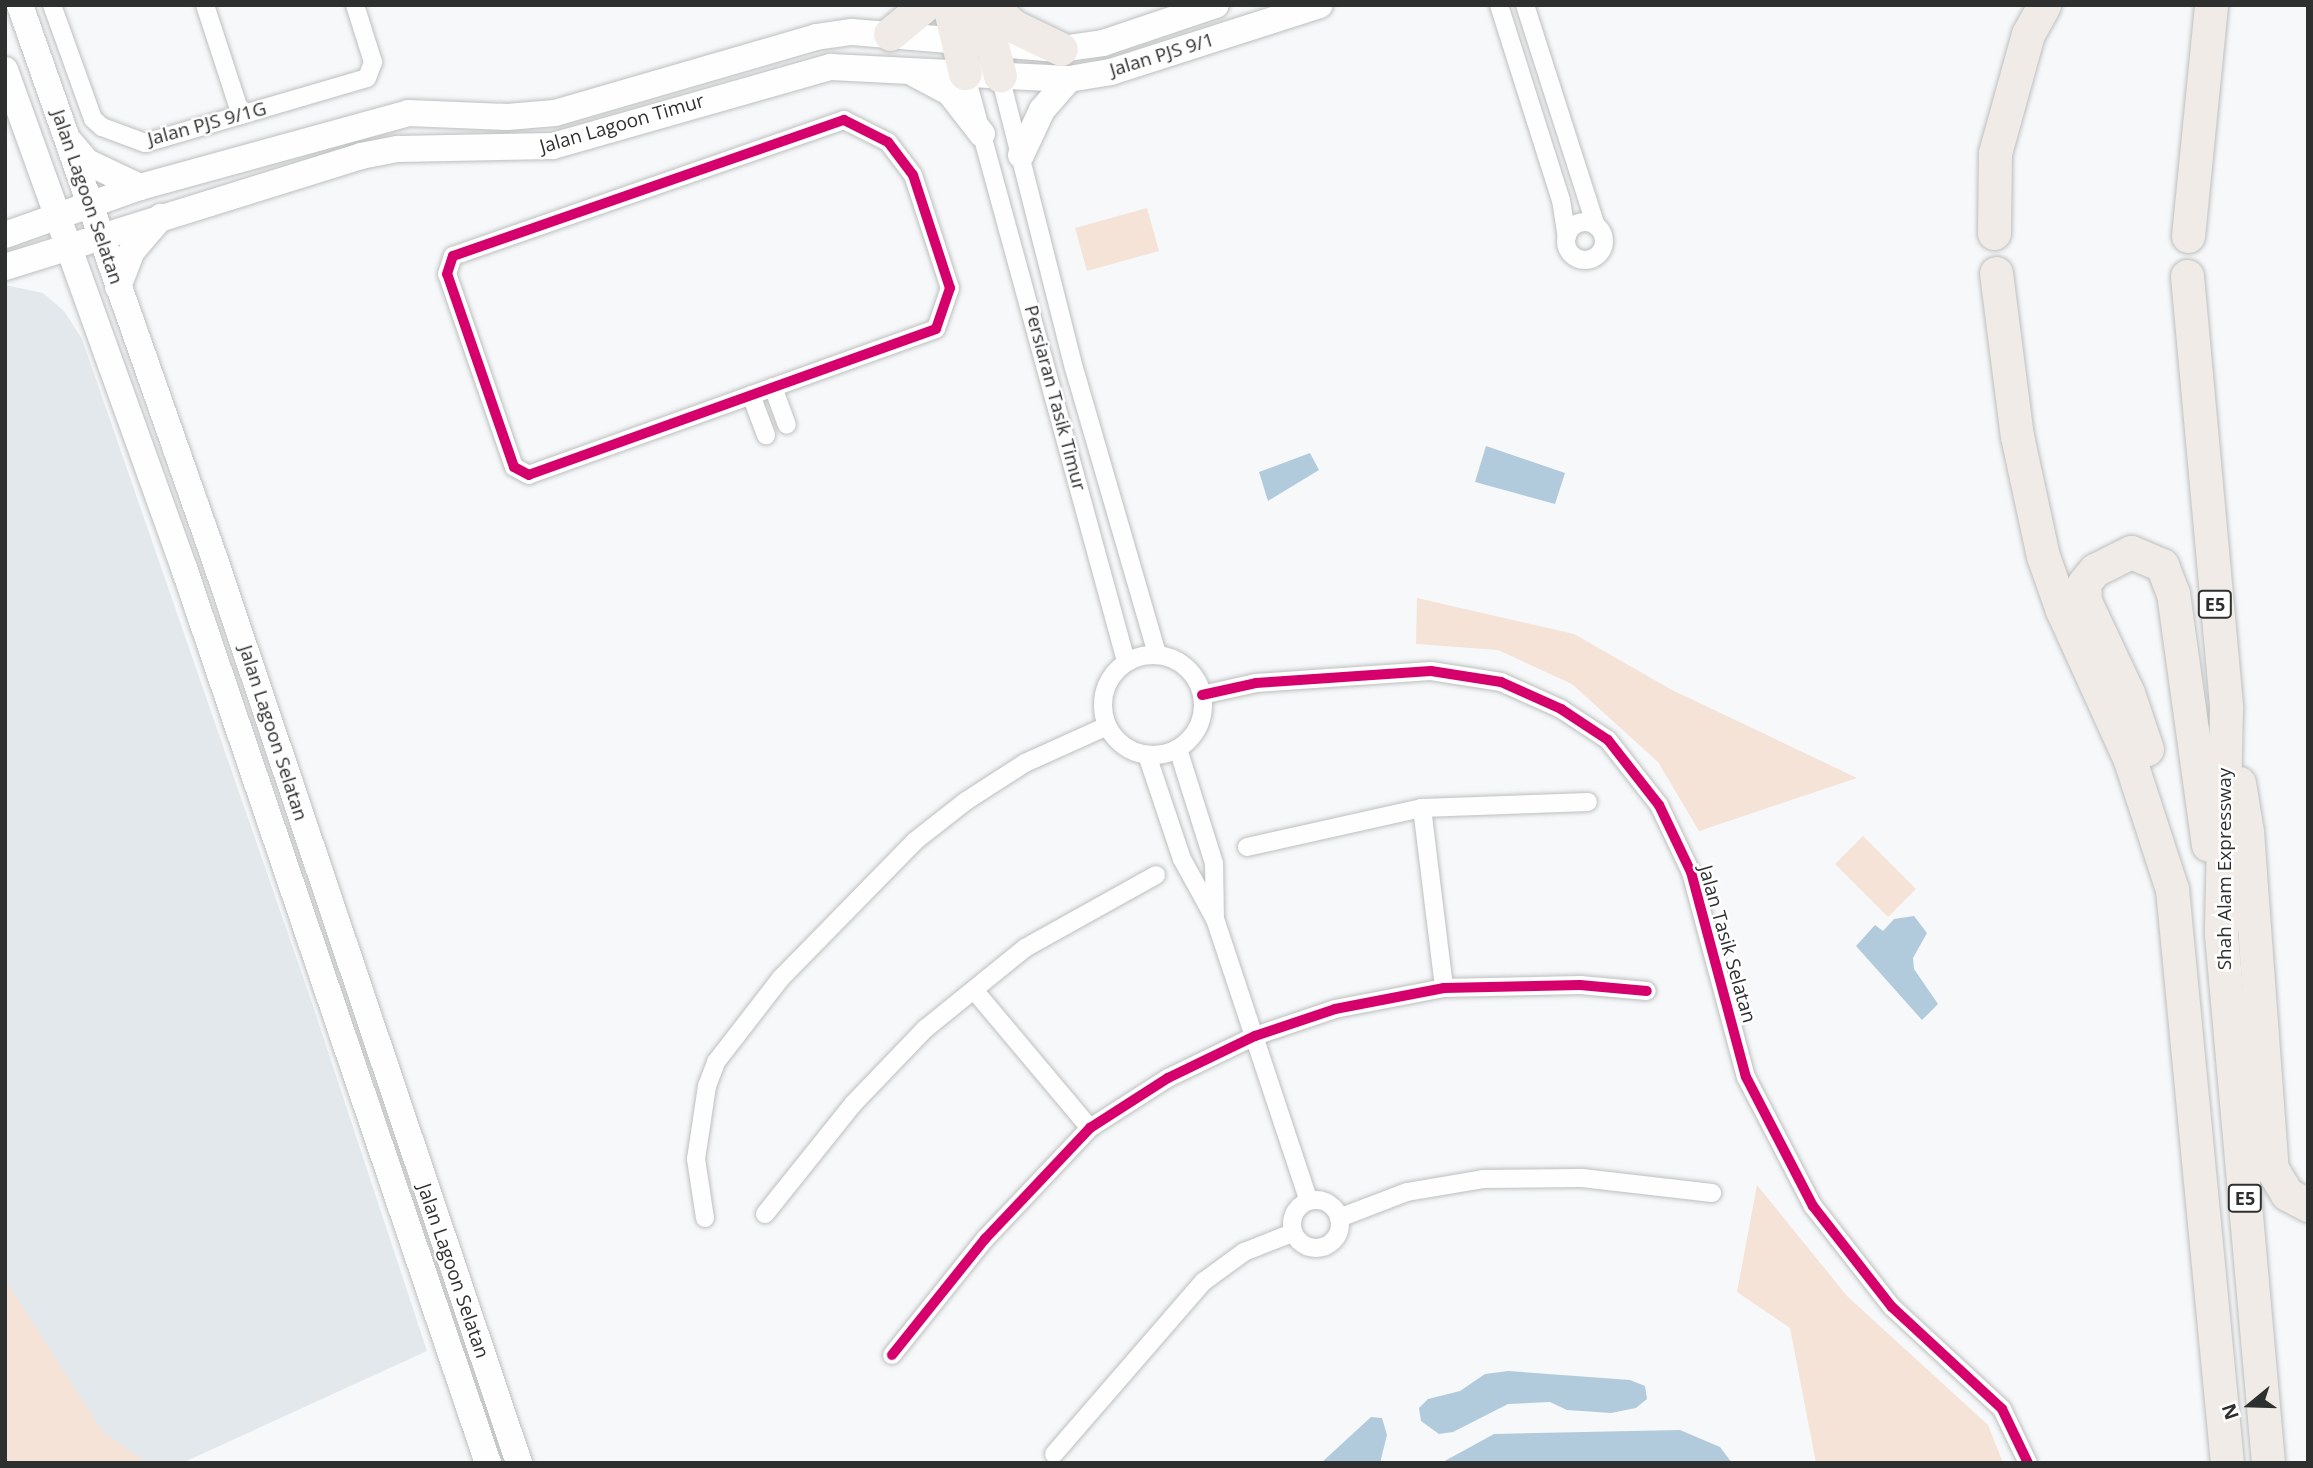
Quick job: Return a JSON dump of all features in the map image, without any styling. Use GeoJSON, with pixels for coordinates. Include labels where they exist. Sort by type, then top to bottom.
{"type":"FeatureCollection","features":[{"type":"Feature","properties":{"kind":"highway"},"geometry":{"type":"LineString","coordinates":[[890,34],[925,5]]}},
{"type":"Feature","properties":{"kind":"highway"},"geometry":{"type":"LineString","coordinates":[[949,5],[965,73]]}},
{"type":"Feature","properties":{"kind":"highway"},"geometry":{"type":"LineString","coordinates":[[981,5],[1000,76]]}},
{"type":"Feature","properties":{"kind":"highway"},"geometry":{"type":"LineString","coordinates":[[990,5],[1013,26],[1065,64]]}},
{"type":"Feature","properties":{"kind":"highway"},"geometry":{"type":"LineString","coordinates":[[1994,233],[1995,153],[2028,34],[2044,5]]}},
{"type":"Feature","properties":{"kind":"highway"},"geometry":{"type":"LineString","coordinates":[[2188,236],[2211,5]]}},
{"type":"Feature","properties":{"kind":"highway","name":"E5"},"geometry":{"type":"LineString","coordinates":[[1996,272],[2017,436],[2043,556],[2062,610],[2130,760],[2172,889],[2227,1463]]}},
{"type":"Feature","properties":{"kind":"highway","name":"Shah Alam Expressway"},"geometry":{"type":"LineString","coordinates":[[2187,276],[2225,708],[2221,934],[2268,1463]]}},
{"type":"Feature","properties":{"kind":"highway"},"geometry":{"type":"LineString","coordinates":[[2172,889],[2148,750],[2127,692],[2085,601],[2084,583],[2095,570],[2131,552],[2162,565],[2173,593],[2180,669],[2221,934]]}},
{"type":"Feature","properties":{"kind":"highway"},"geometry":{"type":"LineString","coordinates":[[2225,708],[2247,832],[2272,1169],[2287,1194],[2308,1205]]}},
{"type":"Feature","properties":{"kind":"main road","name":"Jalan Lagoon Selatan"},"geometry":{"type":"LineString","coordinates":[[20,5],[214,557],[519,1463]]}},
{"type":"Feature","properties":{"kind":"main road","name":"Jalan PJS 9/1"},"geometry":{"type":"LineString","coordinates":[[1000,76],[1065,64],[1103,43],[1216,5]]}},
{"type":"Feature","properties":{"kind":"main road","name":"Jalan PJS 9/1"},"geometry":{"type":"LineString","coordinates":[[991,45],[1065,64],[1111,72],[1320,5]]}},
{"type":"Feature","properties":{"kind":"main road","name":"Jalan Lagoon Timur"},"geometry":{"type":"LineString","coordinates":[[6,235],[140,187],[408,113],[507,117],[555,113],[816,37],[890,34],[991,45]]}},
{"type":"Feature","properties":{"kind":"main road"},"geometry":{"type":"LineString","coordinates":[[1021,155],[1065,64]]}},
{"type":"Feature","properties":{"kind":"main road","name":"Jalan Lagoon Timur"},"geometry":{"type":"LineString","coordinates":[[11,265],[100,234],[361,156],[398,149],[553,146],[807,71],[856,66],[1000,76]]}},
{"type":"Feature","properties":{"kind":"main road"},"geometry":{"type":"LineString","coordinates":[[904,68],[950,93],[982,134]]}},
{"type":"Feature","properties":{"kind":"main road","name":"Jalan Lagoon Selatan"},"geometry":{"type":"LineString","coordinates":[[5,70],[85,300],[184,568],[488,1463]]}},
{"type":"Feature","properties":{"kind":"main road"},"geometry":{"type":"LineString","coordinates":[[65,136],[87,162],[140,187]]}},
{"type":"Feature","properties":{"kind":"main road"},"geometry":{"type":"LineString","coordinates":[[6,235],[32,199],[36,159]]}},
{"type":"Feature","properties":{"kind":"main road"},"geometry":{"type":"LineString","coordinates":[[118,287],[132,251],[162,216]]}},
{"type":"Feature","properties":{"kind":"main road"},"geometry":{"type":"LineString","coordinates":[[11,265],[56,269],[85,300]]}},
{"type":"Feature","properties":{"kind":"street","name":"Jalan PJS 9/1G"},"geometry":{"type":"LineString","coordinates":[[52,5],[86,106],[102,127],[145,143],[368,78],[373,62],[355,5]]}},
{"type":"Feature","properties":{"kind":"street"},"geometry":{"type":"LineString","coordinates":[[205,5],[241,115]]}},
{"type":"Feature","properties":{"kind":"street"},"geometry":{"type":"LineString","coordinates":[[1499,5],[1561,200],[1573,256],[1590,259],[1603,247],[1603,235],[1596,226],[1525,5]]}},
{"type":"Feature","properties":{"kind":"street","name":"Persiaran Tasik Timur"},"geometry":{"type":"LineString","coordinates":[[965,73],[1126,661]]}},
{"type":"Feature","properties":{"kind":"street","name":"Persiaran Tasik Timur"},"geometry":{"type":"LineString","coordinates":[[1000,76],[1072,358],[1157,654]]}},
{"type":"Feature","properties":{"kind":"street"},"geometry":{"type":"LineString","coordinates":[[844,120],[888,142],[913,174],[950,288],[936,329],[751,395],[529,475],[514,467],[496,416],[447,274],[453,256],[844,120]]}},
{"type":"Feature","properties":{"kind":"street"},"geometry":{"type":"LineString","coordinates":[[1567,237],[1578,223],[1596,226]]}},
{"type":"Feature","properties":{"kind":"street"},"geometry":{"type":"LineString","coordinates":[[773,387],[787,425]]}},
{"type":"Feature","properties":{"kind":"street"},"geometry":{"type":"LineString","coordinates":[[751,395],[766,435]]}},
{"type":"Feature","properties":{"kind":"street"},"geometry":{"type":"LineString","coordinates":[[1157,654],[1181,663],[1202,695],[1199,726],[1178,748],[1147,755],[1124,746],[1107,726],[1103,705],[1107,683],[1126,661],[1157,654]]}},
{"type":"Feature","properties":{"kind":"street","name":"Jalan Tasik Selatan"},"geometry":{"type":"LineString","coordinates":[[1202,695],[1256,683],[1431,671],[1501,682],[1562,709],[1608,740],[1659,805],[1691,872],[1746,1077],[1813,1206],[1892,1307],[2002,1409],[2028,1463]]}},
{"type":"Feature","properties":{"kind":"street"},"geometry":{"type":"LineString","coordinates":[[705,1218],[696,1159],[707,1086],[716,1062],[781,978],[915,841],[956,809],[1025,763],[1107,726]]}},
{"type":"Feature","properties":{"kind":"street"},"geometry":{"type":"LineString","coordinates":[[1178,748],[1214,863],[1215,919]]}},
{"type":"Feature","properties":{"kind":"street"},"geometry":{"type":"LineString","coordinates":[[1147,755],[1182,859],[1215,919],[1309,1201]]}},
{"type":"Feature","properties":{"kind":"street"},"geometry":{"type":"LineString","coordinates":[[1247,847],[1422,808],[1588,802]]}},
{"type":"Feature","properties":{"kind":"street"},"geometry":{"type":"LineString","coordinates":[[1422,808],[1444,988]]}},
{"type":"Feature","properties":{"kind":"street"},"geometry":{"type":"LineString","coordinates":[[765,1214],[854,1103],[925,1029],[1025,948],[1156,875]]}},
{"type":"Feature","properties":{"kind":"street"},"geometry":{"type":"LineString","coordinates":[[892,1355],[985,1239],[1090,1128],[1168,1078],[1255,1037],[1335,1009],[1444,988],[1580,985],[1647,991]]}},
{"type":"Feature","properties":{"kind":"street"},"geometry":{"type":"LineString","coordinates":[[974,990],[1090,1128]]}},
{"type":"Feature","properties":{"kind":"street"},"geometry":{"type":"LineString","coordinates":[[1339,1218],[1406,1192],[1483,1179],[1581,1178],[1712,1193]]}},
{"type":"Feature","properties":{"kind":"street"},"geometry":{"type":"LineString","coordinates":[[1309,1201],[1328,1203],[1339,1218],[1338,1235],[1325,1247],[1308,1247],[1292,1233],[1296,1211],[1309,1201]]}},
{"type":"Feature","properties":{"kind":"street"},"geometry":{"type":"LineString","coordinates":[[1054,1454],[1203,1282],[1244,1252],[1292,1233]]}},
{"type":"Feature","properties":{"kind":"shaded area"},"geometry":{"type":"Polygon","coordinates":[[[1147,208],[1159,251],[1087,271],[1075,228],[1147,208]]]}},
{"type":"Feature","properties":{"kind":"shaded area"},"geometry":{"type":"Polygon","coordinates":[[[5,285],[43,293],[64,311],[82,339],[312,1003],[427,1351],[182,1463],[5,1463],[5,285]]]}},
{"type":"Feature","properties":{"kind":"shaded area"},"geometry":{"type":"Polygon","coordinates":[[[1417,598],[1574,634],[1672,690],[1857,778],[1699,831],[1658,762],[1572,684],[1498,650],[1416,644],[1417,598]]]}},
{"type":"Feature","properties":{"kind":"shaded area"},"geometry":{"type":"Polygon","coordinates":[[[1863,836],[1916,889],[1888,917],[1835,864],[1863,836]]]}},
{"type":"Feature","properties":{"kind":"shaded area"},"geometry":{"type":"Polygon","coordinates":[[[1757,1185],[1847,1296],[1988,1425],[2003,1463],[1816,1463],[1790,1328],[1737,1292],[1757,1185]]]}},
{"type":"Feature","properties":{"kind":"shaded area"},"geometry":{"type":"Polygon","coordinates":[[[5,1280],[103,1432],[147,1463],[5,1463],[5,1280]]]}},
{"type":"Feature","properties":{"kind":"water"},"geometry":{"type":"Polygon","coordinates":[[[1486,446],[1565,473],[1555,504],[1475,482],[1486,446]]]}},
{"type":"Feature","properties":{"kind":"water"},"geometry":{"type":"Polygon","coordinates":[[[1310,453],[1319,470],[1268,501],[1259,472],[1310,453]]]}},
{"type":"Feature","properties":{"kind":"water"},"geometry":{"type":"Polygon","coordinates":[[[1914,916],[1927,933],[1913,958],[1914,969],[1938,1004],[1922,1020],[1856,946],[1875,925],[1883,931],[1894,919],[1914,916]]]}},
{"type":"Feature","properties":{"kind":"water"},"geometry":{"type":"Polygon","coordinates":[[[1508,1371],[1630,1380],[1645,1386],[1647,1399],[1636,1408],[1611,1413],[1567,1410],[1550,1402],[1508,1404],[1453,1432],[1439,1434],[1421,1421],[1419,1408],[1428,1399],[1460,1391],[1485,1374],[1508,1371]]]}},
{"type":"Feature","properties":{"kind":"water"},"geometry":{"type":"Polygon","coordinates":[[[1371,1417],[1382,1418],[1387,1435],[1380,1463],[1321,1463],[1371,1417]]]}},
{"type":"Feature","properties":{"kind":"water"},"geometry":{"type":"Polygon","coordinates":[[[1680,1430],[1720,1447],[1732,1463],[1441,1463],[1494,1434],[1680,1430]]]}},
{"type":"Feature","properties":{"kind":"cycle path"},"geometry":{"type":"LineString","coordinates":[[844,120],[888,142],[913,175],[950,288],[936,329],[529,475],[514,467],[447,274],[453,256],[844,120]]}},
{"type":"Feature","properties":{"kind":"cycle path"},"geometry":{"type":"LineString","coordinates":[[1202,695],[1256,683],[1431,671],[1501,682],[1561,709],[1608,740],[1659,805],[1691,872],[1746,1077],[1813,1206],[1892,1307],[2002,1409],[2028,1463]]}},
{"type":"Feature","properties":{"kind":"cycle path"},"geometry":{"type":"LineString","coordinates":[[892,1355],[985,1239],[1090,1128],[1168,1078],[1255,1036],[1335,1009],[1444,988],[1580,985],[1647,991]]}}]}
